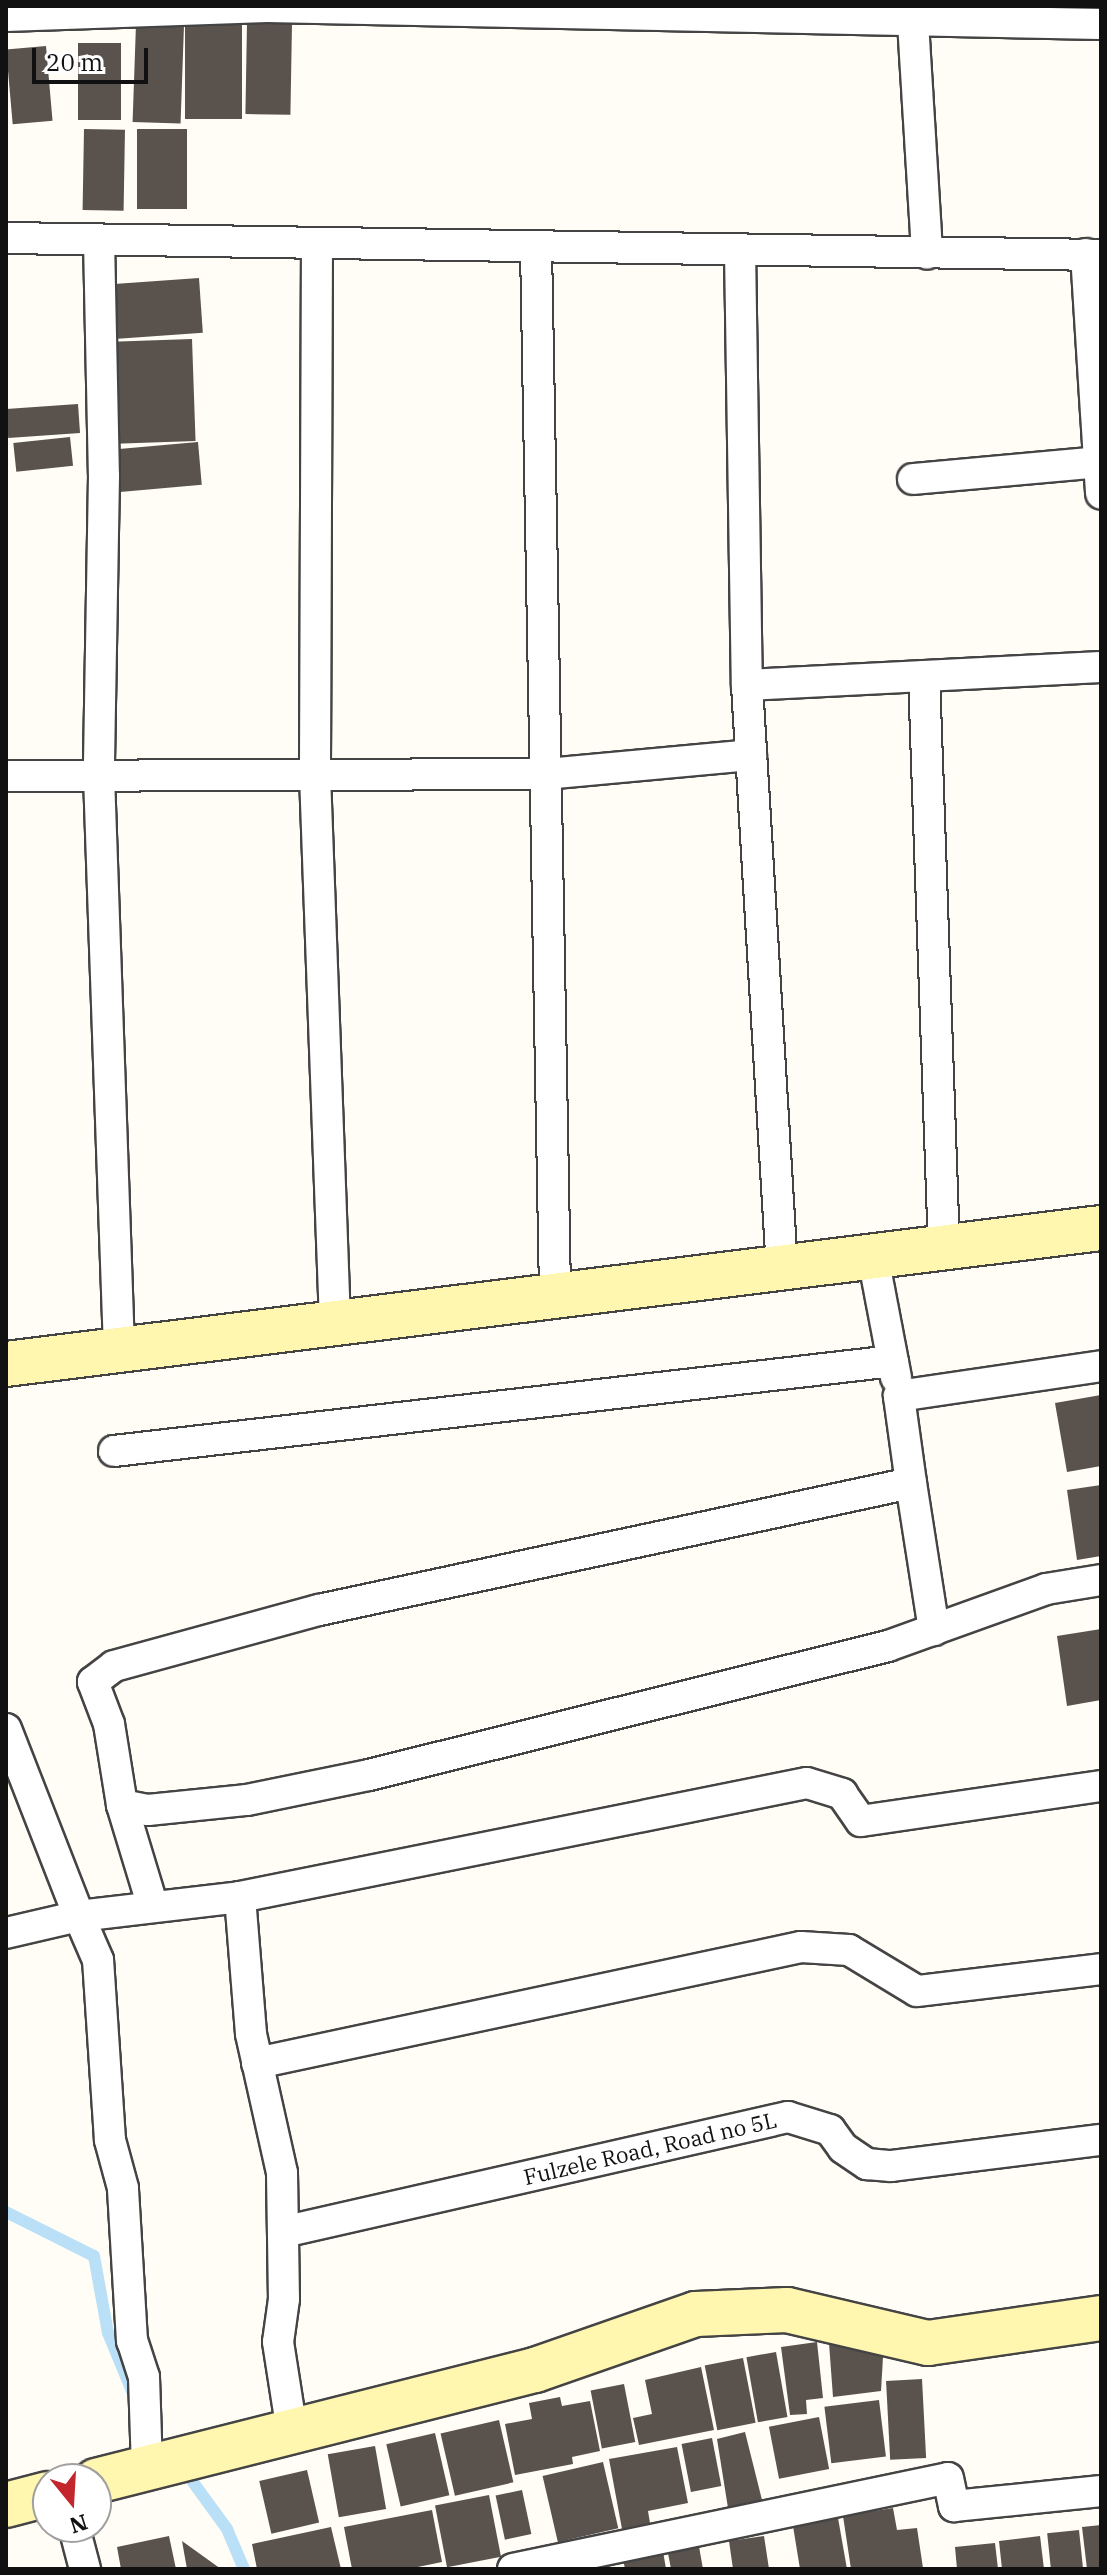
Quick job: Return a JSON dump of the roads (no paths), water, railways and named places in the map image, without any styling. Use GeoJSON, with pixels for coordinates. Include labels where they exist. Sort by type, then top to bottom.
{"type":"FeatureCollection","features":[{"type":"Feature","properties":{"kind":"street"},"geometry":{"type":"LineString","coordinates":[[6,16],[267,7],[912,13],[1101,24]]}},
{"type":"Feature","properties":{"kind":"street"},"geometry":{"type":"LineString","coordinates":[[912,13],[927,254]]}},
{"type":"Feature","properties":{"kind":"street"},"geometry":{"type":"LineString","coordinates":[[6,238],[927,254],[1093,254],[1101,494]]}},
{"type":"Feature","properties":{"kind":"street"},"geometry":{"type":"LineString","coordinates":[[99,240],[104,476],[99,776],[119,1350]]}},
{"type":"Feature","properties":{"kind":"street"},"geometry":{"type":"LineString","coordinates":[[317,243],[315,775],[335,1324]]}},
{"type":"Feature","properties":{"kind":"street"},"geometry":{"type":"LineString","coordinates":[[536,246],[555,1297]]}},
{"type":"Feature","properties":{"kind":"street"},"geometry":{"type":"LineString","coordinates":[[740,250],[747,685],[782,1269]]}},
{"type":"Feature","properties":{"kind":"street"},"geometry":{"type":"LineString","coordinates":[[913,479],[1099,462]]}},
{"type":"Feature","properties":{"kind":"street"},"geometry":{"type":"LineString","coordinates":[[747,685],[1101,667]]}},
{"type":"Feature","properties":{"kind":"street"},"geometry":{"type":"LineString","coordinates":[[924,676],[944,1248]]}},
{"type":"Feature","properties":{"kind":"street"},"geometry":{"type":"LineString","coordinates":[[6,776],[546,774],[751,755]]}},
{"type":"Feature","properties":{"kind":"street"},"geometry":{"type":"LineString","coordinates":[[6,1364],[1101,1228]]}},
{"type":"Feature","properties":{"kind":"street"},"geometry":{"type":"LineString","coordinates":[[873,1257],[899,1396],[934,1630]]}},
{"type":"Feature","properties":{"kind":"street"},"geometry":{"type":"LineString","coordinates":[[114,1451],[893,1361]]}},
{"type":"Feature","properties":{"kind":"street"},"geometry":{"type":"LineString","coordinates":[[899,1396],[1101,1366]]}},
{"type":"Feature","properties":{"kind":"street"},"geometry":{"type":"LineString","coordinates":[[153,1907],[122,1805],[109,1724],[93,1682],[114,1666],[319,1610],[911,1483]]}},
{"type":"Feature","properties":{"kind":"street"},"geometry":{"type":"LineString","coordinates":[[122,1805],[148,1810],[247,1800],[369,1775],[781,1674],[934,1630],[1046,1589],[1101,1580]]}},
{"type":"Feature","properties":{"kind":"street"},"geometry":{"type":"LineString","coordinates":[[6,1729],[98,1960],[110,2140],[123,2188],[132,2341],[162,2457]]}},
{"type":"Feature","properties":{"kind":"street"},"geometry":{"type":"LineString","coordinates":[[6,1933],[79,1916],[240,1897],[807,1783],[842,1794],[861,1821],[1101,1786]]}},
{"type":"Feature","properties":{"kind":"street"},"geometry":{"type":"LineString","coordinates":[[240,1897],[257,2063],[282,2173],[284,2299],[278,2342],[292,2431]]}},
{"type":"Feature","properties":{"kind":"street"},"geometry":{"type":"LineString","coordinates":[[257,2063],[801,1947],[849,1950],[917,1991],[1101,1969]]}},
{"type":"Feature","properties":{"kind":"street","name":"Fulzele Road, Road no 5L"},"geometry":{"type":"LineString","coordinates":[[283,2232],[788,2117],[830,2130],[843,2148],[867,2164],[891,2166],[1101,2140]]}},
{"type":"Feature","properties":{"kind":"street"},"geometry":{"type":"LineString","coordinates":[[112,2475],[162,2457],[292,2431],[535,2370],[696,2314],[787,2310],[928,2343],[1101,2318]]}},
{"type":"Feature","properties":{"kind":"street"},"geometry":{"type":"LineString","coordinates":[[513,2569],[948,2478],[954,2506],[1101,2491]]}},
{"type":"Feature","properties":{"kind":"street"},"geometry":{"type":"LineString","coordinates":[[6,2505],[32,2498]]}},
{"type":"Feature","properties":{"kind":"street"},"geometry":{"type":"LineString","coordinates":[[78,2543],[85,2569]]}},
{"type":"Feature","properties":{"kind":"waterway"},"geometry":{"type":"LineString","coordinates":[[6,2212],[94,2256],[108,2333],[137,2403]]}},
{"type":"Feature","properties":{"kind":"waterway"},"geometry":{"type":"LineString","coordinates":[[182,2467],[227,2529],[244,2569]]}}]}
